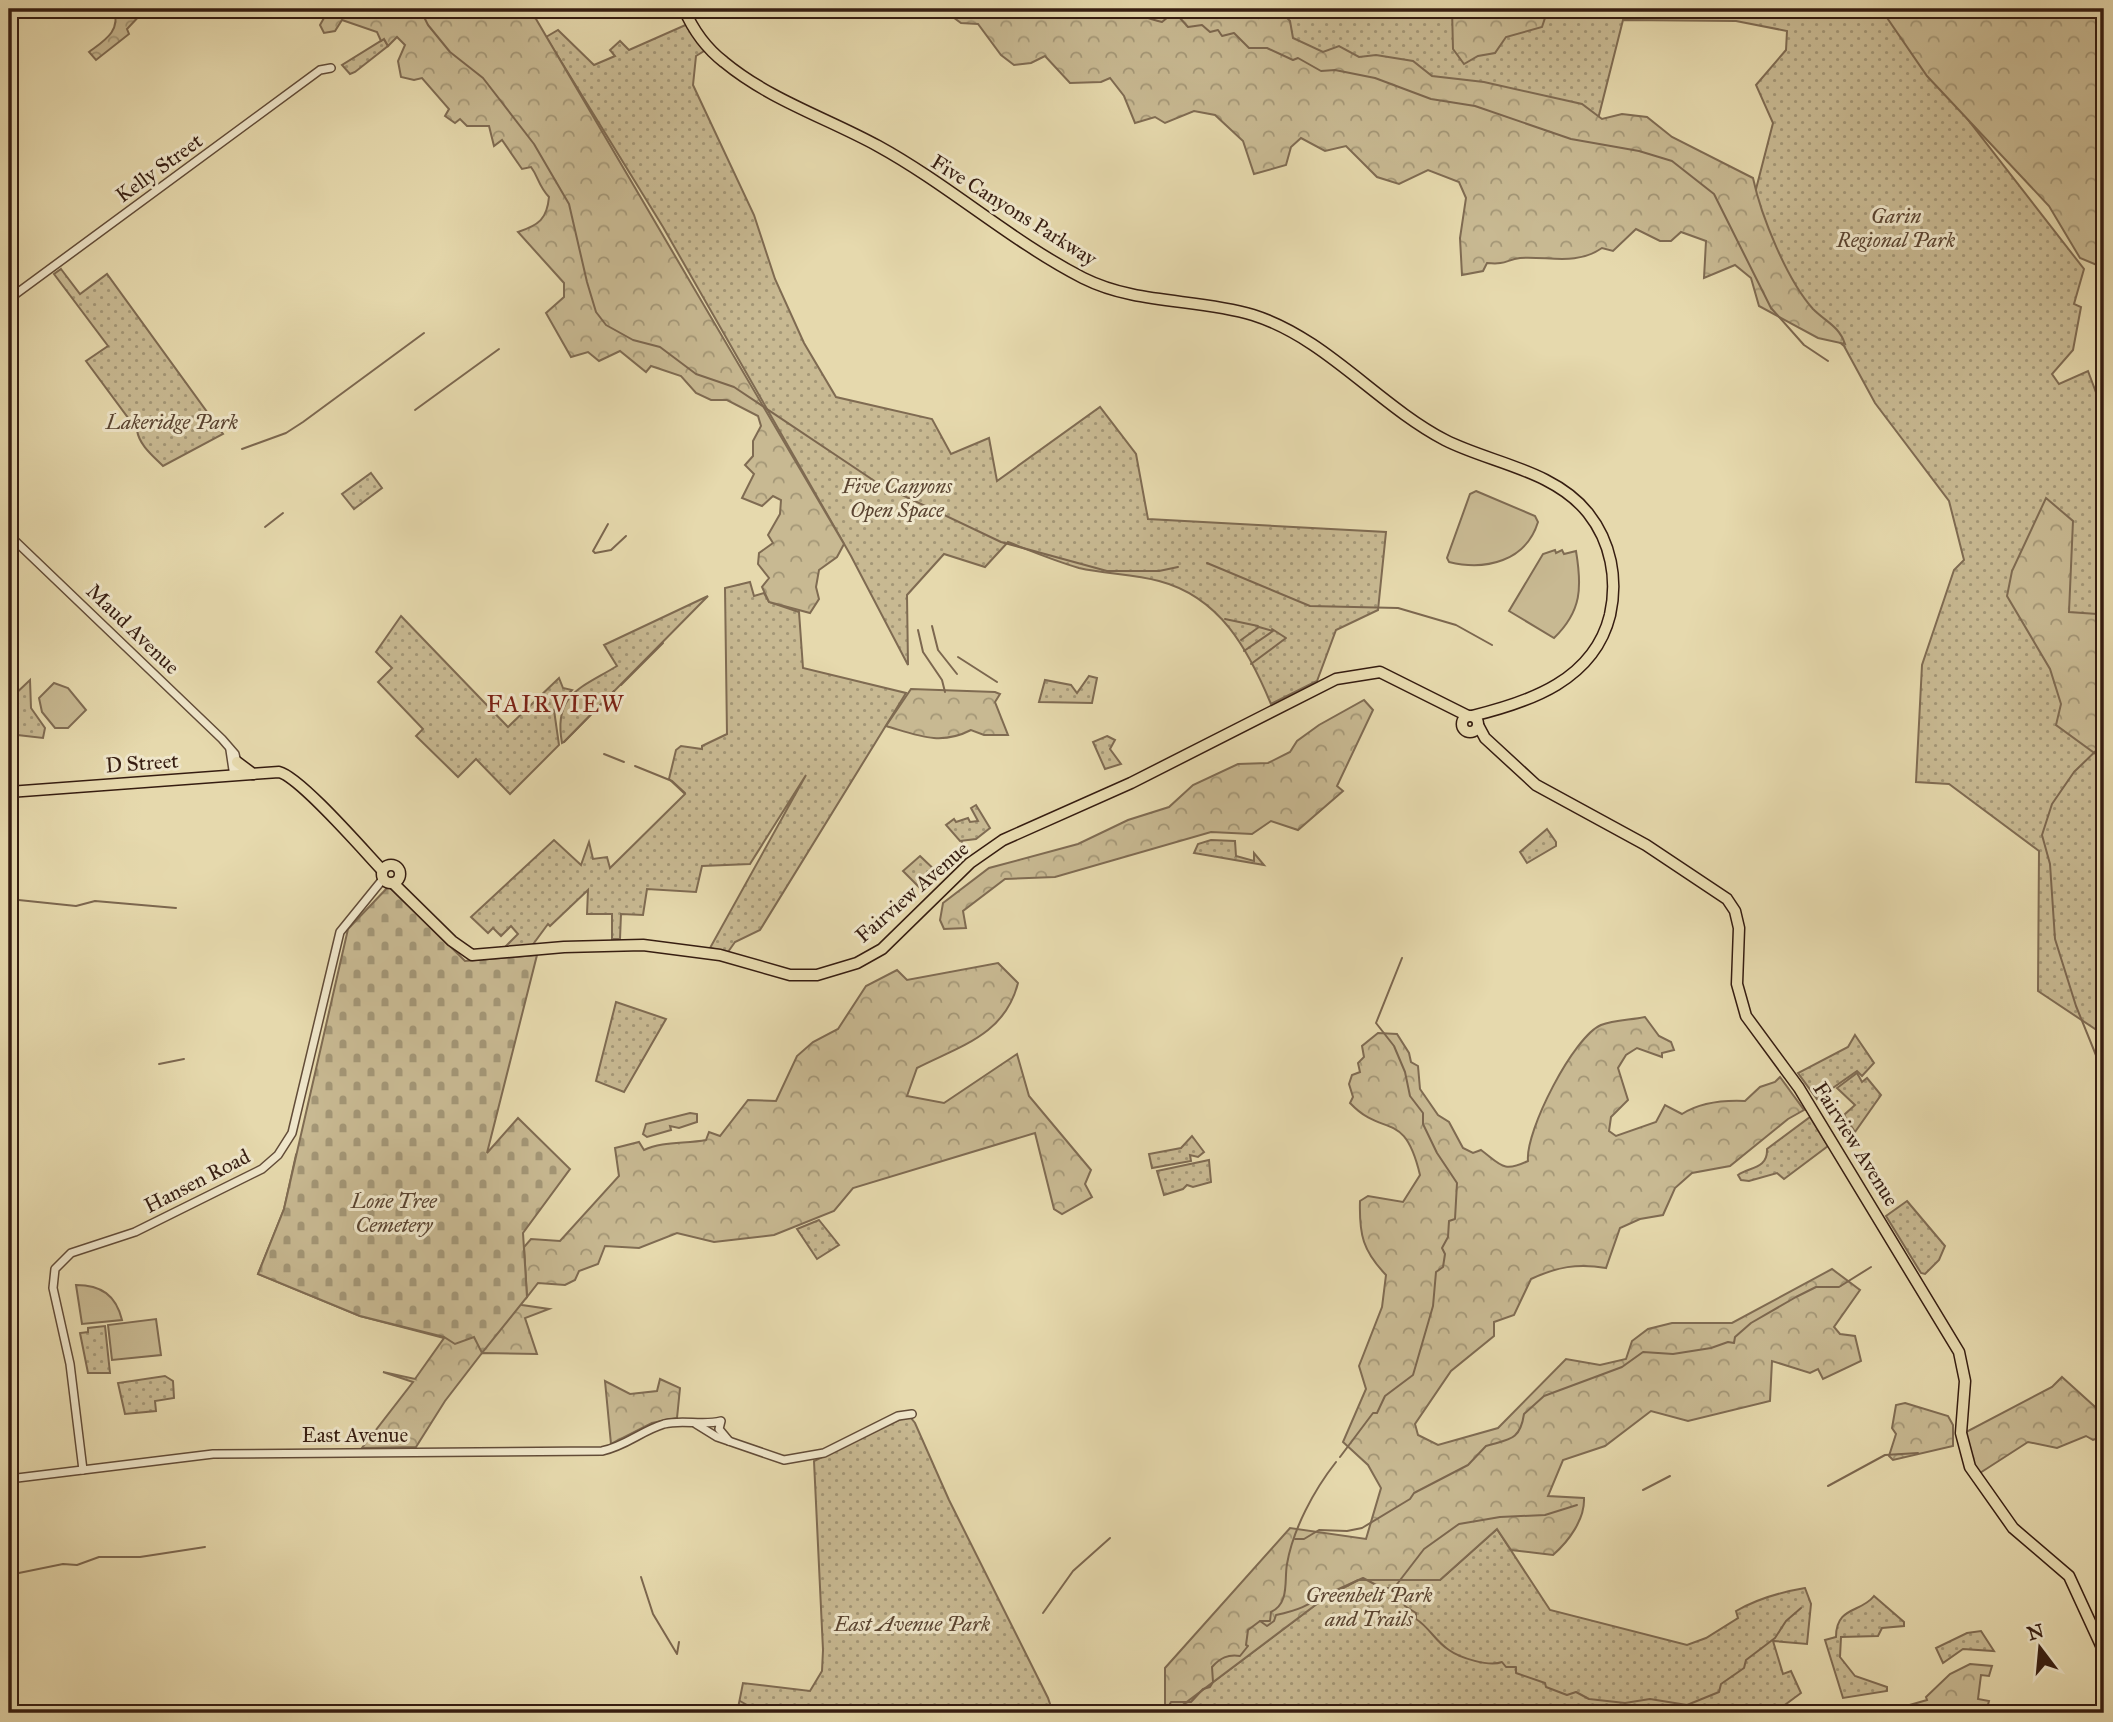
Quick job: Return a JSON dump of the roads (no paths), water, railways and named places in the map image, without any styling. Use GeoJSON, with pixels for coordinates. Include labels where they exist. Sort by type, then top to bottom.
{"type":"FeatureCollection","features":[{"type":"Feature","properties":{"kind":"main road","name":"Five Canyons Parkway"},"geometry":{"type":"LineString","coordinates":[[684,9],[704,43],[729,66],[805,112],[878,146],[1081,277],[1120,293],[1223,307],[1267,321],[1315,348],[1423,427],[1560,488],[1577,502],[1605,542],[1613,572],[1612,604],[1607,626],[1587,662],[1555,688],[1494,710],[1472,722]]}},
{"type":"Feature","properties":{"kind":"main road","name":"Five Canyons Parkway"},"geometry":{"type":"LineString","coordinates":[[690,9],[709,40],[733,63],[805,106],[904,156],[1077,270],[1096,280],[1143,295],[1220,302],[1269,316],[1318,344],[1462,446]]}},
{"type":"Feature","properties":{"kind":"main road","name":"Fairview Avenue"},"geometry":{"type":"LineString","coordinates":[[279,772],[285,774],[367,853],[452,941],[472,955],[564,947],[643,945],[720,955],[790,975],[817,975],[858,963],[882,949],[953,878],[1003,840],[1131,783],[1336,679],[1380,672],[1394,676],[1472,722],[1485,738],[1536,785],[1678,864],[1720,892],[1732,906],[1740,929],[1737,984],[1746,1016],[1799,1088],[1959,1352],[1965,1381],[1961,1433],[1970,1467],[2013,1528],[2069,1576],[2104,1652]]}},
{"type":"Feature","properties":{"kind":"main road"},"geometry":{"type":"LineString","coordinates":[[237,762],[253,774]]}},
{"type":"Feature","properties":{"kind":"main road","name":"D Street"},"geometry":{"type":"LineString","coordinates":[[9,792],[279,772]]}},
{"type":"Feature","properties":{"kind":"street","name":"Kelly Street"},"geometry":{"type":"LineString","coordinates":[[9,299],[320,70],[331,68]]}},
{"type":"Feature","properties":{"kind":"street","name":"Maud Avenue"},"geometry":{"type":"LineString","coordinates":[[9,535],[230,750],[237,762],[238,775]]}},
{"type":"Feature","properties":{"kind":"street","name":"Maud Avenue"},"geometry":{"type":"LineString","coordinates":[[230,750],[233,770],[238,775]]}},
{"type":"Feature","properties":{"kind":"street","name":"Hansen Road"},"geometry":{"type":"LineString","coordinates":[[83,1470],[70,1364],[53,1288],[55,1269],[71,1253],[135,1232],[262,1169],[278,1155],[292,1133],[340,932],[388,876]]}},
{"type":"Feature","properties":{"kind":"street"},"geometry":{"type":"LineString","coordinates":[[696,1423],[704,1431],[784,1460],[824,1453],[898,1416],[912,1414]]}},
{"type":"Feature","properties":{"kind":"street","name":"East Avenue"},"geometry":{"type":"LineString","coordinates":[[9,1479],[213,1454],[602,1451],[623,1446],[661,1425],[721,1421],[719,1429],[729,1441]]}},
{"type":"Feature","properties":{"kind":"waterway"},"geometry":{"type":"LineString","coordinates":[[420,9],[428,25],[450,52],[483,78],[534,144],[569,204],[596,312],[606,325],[633,340],[660,347],[696,374],[734,387],[879,484],[1001,542],[1107,571],[1159,571],[1178,567]]}},
{"type":"Feature","properties":{"kind":"waterway"},"geometry":{"type":"LineString","coordinates":[[1124,9],[1162,22],[1168,17],[1179,17],[1188,27],[1202,25],[1210,32],[1218,30],[1222,36],[1234,33],[1249,48],[1267,48],[1293,60],[1298,58],[1321,71],[1335,70],[1375,78],[1431,99],[1475,106],[1571,139],[1639,151],[1672,161],[1714,194],[1771,308],[1804,345],[1828,361]]}},
{"type":"Feature","properties":{"kind":"waterway"},"geometry":{"type":"LineString","coordinates":[[242,449],[286,433],[424,333]]}},
{"type":"Feature","properties":{"kind":"waterway"},"geometry":{"type":"LineString","coordinates":[[415,410],[499,349]]}},
{"type":"Feature","properties":{"kind":"waterway"},"geometry":{"type":"LineString","coordinates":[[265,527],[283,513]]}},
{"type":"Feature","properties":{"kind":"waterway"},"geometry":{"type":"LineString","coordinates":[[608,524],[593,551],[595,553],[611,550],[626,536]]}},
{"type":"Feature","properties":{"kind":"waterway"},"geometry":{"type":"LineString","coordinates":[[1207,563],[1310,606],[1398,608],[1456,625],[1492,645]]}},
{"type":"Feature","properties":{"kind":"waterway"},"geometry":{"type":"LineString","coordinates":[[1225,619],[1258,626]]}},
{"type":"Feature","properties":{"kind":"waterway"},"geometry":{"type":"LineString","coordinates":[[932,626],[938,650],[957,674]]}},
{"type":"Feature","properties":{"kind":"waterway"},"geometry":{"type":"LineString","coordinates":[[1241,640],[1259,627],[1273,631],[1244,651]]}},
{"type":"Feature","properties":{"kind":"waterway"},"geometry":{"type":"LineString","coordinates":[[1251,664],[1286,638],[1272,629]]}},
{"type":"Feature","properties":{"kind":"waterway"},"geometry":{"type":"LineString","coordinates":[[918,630],[923,652],[942,680],[945,692]]}},
{"type":"Feature","properties":{"kind":"waterway"},"geometry":{"type":"LineString","coordinates":[[621,685],[663,643]]}},
{"type":"Feature","properties":{"kind":"waterway"},"geometry":{"type":"LineString","coordinates":[[958,657],[997,682]]}},
{"type":"Feature","properties":{"kind":"waterway"},"geometry":{"type":"LineString","coordinates":[[564,742],[614,691]]}},
{"type":"Feature","properties":{"kind":"waterway"},"geometry":{"type":"LineString","coordinates":[[2104,743],[2074,772],[2052,804],[2042,835],[2050,864],[2055,939],[2076,1006],[2104,1075]]}},
{"type":"Feature","properties":{"kind":"waterway"},"geometry":{"type":"LineString","coordinates":[[604,754],[624,762]]}},
{"type":"Feature","properties":{"kind":"waterway"},"geometry":{"type":"LineString","coordinates":[[635,766],[672,781],[685,793]]}},
{"type":"Feature","properties":{"kind":"waterway"},"geometry":{"type":"LineString","coordinates":[[958,854],[962,842]]}},
{"type":"Feature","properties":{"kind":"waterway"},"geometry":{"type":"LineString","coordinates":[[9,899],[76,906],[95,901],[176,908]]}},
{"type":"Feature","properties":{"kind":"waterway"},"geometry":{"type":"LineString","coordinates":[[1340,1457],[1373,1413],[1377,1413],[1385,1396],[1413,1375],[1433,1306],[1436,1272],[1443,1267],[1445,1254],[1442,1248],[1448,1237],[1449,1221],[1455,1219],[1457,1183],[1437,1153],[1423,1124],[1423,1113],[1410,1096],[1405,1072],[1394,1046],[1376,1023],[1402,958]]}},
{"type":"Feature","properties":{"kind":"waterway"},"geometry":{"type":"LineString","coordinates":[[9,993],[11,999]]}},
{"type":"Feature","properties":{"kind":"waterway"},"geometry":{"type":"LineString","coordinates":[[159,1064],[184,1059]]}},
{"type":"Feature","properties":{"kind":"waterway"},"geometry":{"type":"LineString","coordinates":[[1295,1539],[1304,1539],[1319,1530],[1347,1531],[1362,1528],[1410,1499],[1414,1493],[1468,1465],[1486,1446],[1512,1438],[1520,1429],[1524,1414],[1544,1396],[1622,1367],[1643,1352],[1673,1354],[1734,1343],[1735,1337],[1751,1323],[1796,1297],[1816,1287],[1839,1287],[1871,1267]]}},
{"type":"Feature","properties":{"kind":"waterway"},"geometry":{"type":"LineString","coordinates":[[1828,1486],[1885,1455],[1918,1453]]}},
{"type":"Feature","properties":{"kind":"waterway"},"geometry":{"type":"LineString","coordinates":[[1165,1713],[1171,1702],[1191,1702],[1203,1689],[1210,1687],[1213,1682],[1212,1667],[1224,1657],[1240,1656],[1248,1646],[1248,1630],[1260,1621],[1270,1621],[1271,1612],[1284,1597],[1287,1564],[1299,1524],[1312,1497],[1336,1462]]}},
{"type":"Feature","properties":{"kind":"waterway"},"geometry":{"type":"LineString","coordinates":[[1643,1490],[1670,1476]]}},
{"type":"Feature","properties":{"kind":"waterway"},"geometry":{"type":"LineString","coordinates":[[1394,1588],[1424,1549],[1459,1524],[1500,1517],[1545,1515],[1577,1505]]}},
{"type":"Feature","properties":{"kind":"waterway"},"geometry":{"type":"LineString","coordinates":[[1043,1613],[1073,1571],[1110,1538]]}},
{"type":"Feature","properties":{"kind":"waterway"},"geometry":{"type":"LineString","coordinates":[[9,1575],[63,1564],[77,1565],[99,1557],[140,1557],[205,1547]]}},
{"type":"Feature","properties":{"kind":"waterway"},"geometry":{"type":"LineString","coordinates":[[641,1577],[653,1614],[677,1654],[679,1642]]}},
{"type":"Feature","properties":{"kind":"waterway"},"geometry":{"type":"LineString","coordinates":[[1260,1621],[1267,1626],[1274,1621],[1276,1615],[1302,1607],[1315,1601],[1326,1591],[1332,1592],[1363,1578],[1382,1588],[1394,1588],[1405,1606],[1416,1613],[1416,1619],[1444,1647],[1460,1656],[1482,1663],[1502,1662],[1506,1667],[1516,1667],[1516,1673],[1545,1683],[1546,1687],[1567,1695],[1576,1692],[1589,1699],[1625,1703],[1650,1699],[1687,1705],[1719,1692],[1721,1684],[1744,1668],[1746,1660],[1775,1638],[1786,1621],[1801,1608]]}},
{"type":"Feature","properties":{"kind":"waterway"},"geometry":{"type":"LineString","coordinates":[[740,1701],[761,1713]]}},
{"type":"Feature","properties":{"kind":"district","name":"FAIRVIEW"},"geometry":{"type":"Point","coordinates":[556,704]}},
{"type":"Feature","properties":{"kind":"park label","name":"Garin Regional Park"},"geometry":{"type":"Point","coordinates":[1896,228]}},
{"type":"Feature","properties":{"kind":"park label","name":"Lakeridge Park"},"geometry":{"type":"Point","coordinates":[172,422]}},
{"type":"Feature","properties":{"kind":"park label","name":"Five Canyons Open Space"},"geometry":{"type":"Point","coordinates":[897,498]}},
{"type":"Feature","properties":{"kind":"park label","name":"Lone Tree Cemetery"},"geometry":{"type":"Point","coordinates":[394,1213]}},
{"type":"Feature","properties":{"kind":"park label","name":"Greenbelt Park and Trails"},"geometry":{"type":"Point","coordinates":[1369,1607]}},
{"type":"Feature","properties":{"kind":"park label","name":"East Avenue Park"},"geometry":{"type":"Point","coordinates":[912,1624]}}]}
